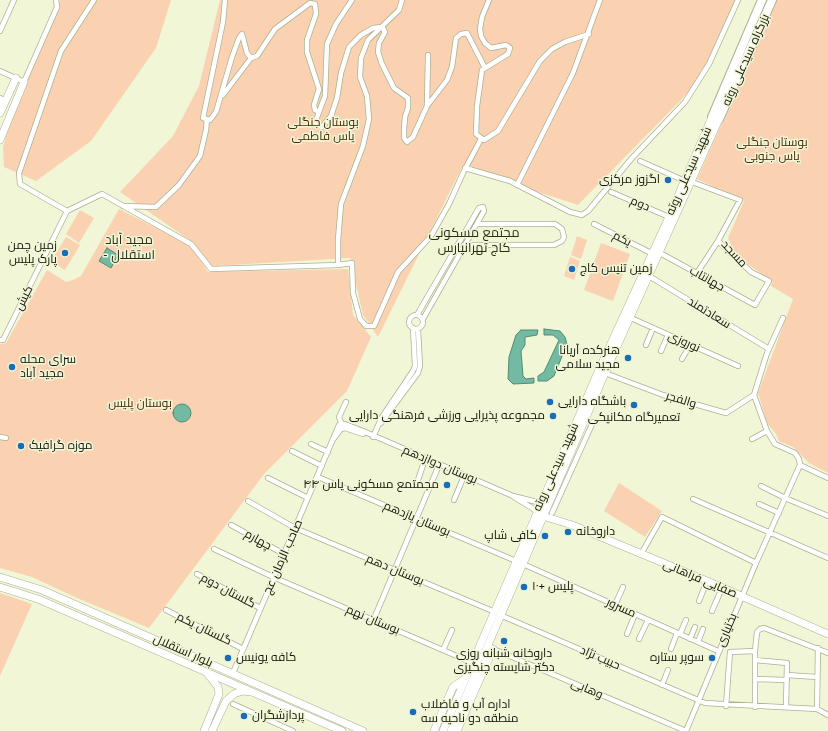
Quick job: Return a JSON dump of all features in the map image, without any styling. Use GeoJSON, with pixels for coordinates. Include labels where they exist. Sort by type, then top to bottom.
{"type":"FeatureCollection","features":[{"type":"Feature","properties":{"kind":"highway","name":"بزرگراه سیدعلی روته"},"geometry":{"type":"LineString","coordinates":[[716,118],[762,0]]}},
{"type":"Feature","properties":{"kind":"highway","name":"بزرگراه سیدعلی روته"},"geometry":{"type":"LineString","coordinates":[[716,118],[772,0]]}},
{"type":"Feature","properties":{"kind":"main road"},"geometry":{"type":"LineString","coordinates":[[0,112],[16,78]]}},
{"type":"Feature","properties":{"kind":"main road"},"geometry":{"type":"LineString","coordinates":[[0,140],[24,82]]}},
{"type":"Feature","properties":{"kind":"main road","name":"شهید سیدعلی روته"},"geometry":{"type":"LineString","coordinates":[[444,728],[476,664],[497,614],[660,253],[688,181],[716,118]]}},
{"type":"Feature","properties":{"kind":"main road","name":"شهید سیدعلی روته"},"geometry":{"type":"LineString","coordinates":[[544,512],[541,503],[651,253],[688,181]]}},
{"type":"Feature","properties":{"kind":"main road","name":"صفایی فراهانی"},"geometry":{"type":"LineString","coordinates":[[544,512],[828,634]]}},
{"type":"Feature","properties":{"kind":"main road","name":"بلوار استقلال"},"geometry":{"type":"LineString","coordinates":[[0,577],[42,590],[364,731]]}},
{"type":"Feature","properties":{"kind":"main road","name":"بلوار استقلال"},"geometry":{"type":"LineString","coordinates":[[0,587],[38,599],[203,669],[315,719],[329,728],[342,731]]}},
{"type":"Feature","properties":{"kind":"main road","name":"شهید سیدعلی روته"},"geometry":{"type":"LineString","coordinates":[[476,664],[490,648],[497,614]]}},
{"type":"Feature","properties":{"kind":"main road"},"geometry":{"type":"LineString","coordinates":[[458,731],[490,648]]}},
{"type":"Feature","properties":{"kind":"main road"},"geometry":{"type":"LineString","coordinates":[[203,669],[213,678],[219,694]]}},
{"type":"Feature","properties":{"kind":"main road"},"geometry":{"type":"LineString","coordinates":[[435,731],[453,687],[468,681],[472,698]]}},
{"type":"Feature","properties":{"kind":"main road","name":"شهید سیدعلی روته"},"geometry":{"type":"LineString","coordinates":[[451,731],[468,681]]}},
{"type":"Feature","properties":{"kind":"main road"},"geometry":{"type":"LineString","coordinates":[[204,731],[219,694],[222,691],[228,696],[229,703]]}},
{"type":"Feature","properties":{"kind":"main road"},"geometry":{"type":"LineString","coordinates":[[212,731],[234,694],[242,692],[254,693]]}},
{"type":"Feature","properties":{"kind":"main road"},"geometry":{"type":"LineString","coordinates":[[315,719],[322,717],[318,711]]}},
{"type":"Feature","properties":{"kind":"main road"},"geometry":{"type":"LineString","coordinates":[[329,728],[334,717]]}},
{"type":"Feature","properties":{"kind":"main road"},"geometry":{"type":"LineString","coordinates":[[435,731],[444,728]]}},
{"type":"Feature","properties":{"kind":"street"},"geometry":{"type":"LineString","coordinates":[[0,31],[14,0]]}},
{"type":"Feature","properties":{"kind":"street"},"geometry":{"type":"LineString","coordinates":[[0,71],[24,82],[57,7],[56,0]]}},
{"type":"Feature","properties":{"kind":"street"},"geometry":{"type":"LineString","coordinates":[[94,0],[61,51],[19,173],[20,184],[67,211],[102,194],[191,244],[211,269],[338,265],[352,263],[353,293],[360,319],[366,326],[374,326],[398,272],[431,236],[449,204],[465,168],[482,139]]}},
{"type":"Feature","properties":{"kind":"street"},"geometry":{"type":"LineString","coordinates":[[207,119],[203,118],[223,22],[225,0]]}},
{"type":"Feature","properties":{"kind":"street"},"geometry":{"type":"LineString","coordinates":[[352,0],[336,24],[327,44],[325,96],[316,120],[316,125],[322,127],[331,116],[337,98],[341,73],[349,47],[361,35],[373,28],[382,27]]}},
{"type":"Feature","properties":{"kind":"street"},"geometry":{"type":"LineString","coordinates":[[338,265],[338,240],[342,204],[363,146],[369,119],[367,96],[360,77],[361,58],[368,40],[399,10],[402,0]]}},
{"type":"Feature","properties":{"kind":"street"},"geometry":{"type":"LineString","coordinates":[[489,0],[482,17],[480,29],[481,36],[485,43],[491,48],[506,45],[510,48],[508,54],[482,70],[476,134],[482,139],[489,138],[498,131],[540,61],[552,49],[589,34]]}},
{"type":"Feature","properties":{"kind":"street"},"geometry":{"type":"LineString","coordinates":[[517,185],[566,86],[589,34],[600,0]]}},
{"type":"Feature","properties":{"kind":"street"},"geometry":{"type":"LineString","coordinates":[[465,168],[510,181],[570,212],[582,215],[588,211],[632,158],[685,102],[709,64],[738,0]]}},
{"type":"Feature","properties":{"kind":"street"},"geometry":{"type":"LineString","coordinates":[[221,98],[251,58],[257,56],[275,29],[310,3],[315,4],[316,14],[307,40],[307,52],[319,88],[314,105],[315,110],[319,112]]}},
{"type":"Feature","properties":{"kind":"street"},"geometry":{"type":"LineString","coordinates":[[382,27],[385,32],[379,43],[378,52],[382,64],[394,88],[408,98],[408,108],[405,117],[404,129],[404,138],[407,142],[413,137],[427,106],[447,80],[452,67],[456,38],[461,34],[467,33],[485,68]]}},
{"type":"Feature","properties":{"kind":"street"},"geometry":{"type":"LineString","coordinates":[[207,119],[210,120],[216,112],[232,57],[242,34],[247,53],[251,58]]}},
{"type":"Feature","properties":{"kind":"street"},"geometry":{"type":"LineString","coordinates":[[427,106],[428,55]]}},
{"type":"Feature","properties":{"kind":"street"},"geometry":{"type":"LineString","coordinates":[[0,98],[2,99],[0,104]]}},
{"type":"Feature","properties":{"kind":"street"},"geometry":{"type":"LineString","coordinates":[[122,206],[156,207],[179,185],[200,156],[207,119]]}},
{"type":"Feature","properties":{"kind":"street"},"geometry":{"type":"LineString","coordinates":[[640,161],[688,181]]}},
{"type":"Feature","properties":{"kind":"street","name":"مسجد"},"geometry":{"type":"LineString","coordinates":[[688,181],[740,200],[718,241],[751,272],[769,281],[755,305]]}},
{"type":"Feature","properties":{"kind":"street","name":"دوم"},"geometry":{"type":"LineString","coordinates":[[611,192],[669,217]]}},
{"type":"Feature","properties":{"kind":"street"},"geometry":{"type":"LineString","coordinates":[[370,435],[378,426],[418,373],[420,366],[418,329],[422,326],[423,319],[484,211],[483,206],[479,208],[417,315],[413,316],[410,320],[409,324],[412,328],[415,366],[413,372],[382,417],[378,426]]}},
{"type":"Feature","properties":{"kind":"street","name":"کیش"},"geometry":{"type":"LineString","coordinates":[[0,340],[2,340],[67,211]]}},
{"type":"Feature","properties":{"kind":"street"},"geometry":{"type":"LineString","coordinates":[[459,242],[465,246],[554,245],[562,241],[564,237],[562,229],[555,224],[477,224]]}},
{"type":"Feature","properties":{"kind":"street","name":"یکم"},"geometry":{"type":"LineString","coordinates":[[594,224],[651,253]]}},
{"type":"Feature","properties":{"kind":"street"},"geometry":{"type":"LineString","coordinates":[[697,273],[718,241]]}},
{"type":"Feature","properties":{"kind":"street","name":"جهانتاب"},"geometry":{"type":"LineString","coordinates":[[660,253],[755,305]]}},
{"type":"Feature","properties":{"kind":"street","name":"سعادتمند"},"geometry":{"type":"LineString","coordinates":[[649,276],[769,349]]}},
{"type":"Feature","properties":{"kind":"street"},"geometry":{"type":"LineString","coordinates":[[417,315],[423,319]]}},
{"type":"Feature","properties":{"kind":"street","name":"نوروزی"},"geometry":{"type":"LineString","coordinates":[[631,318],[738,366]]}},
{"type":"Feature","properties":{"kind":"street"},"geometry":{"type":"LineString","coordinates":[[783,318],[769,349],[754,395],[767,431],[775,444],[795,453],[799,459],[800,465],[828,478]]}},
{"type":"Feature","properties":{"kind":"street"},"geometry":{"type":"LineString","coordinates":[[412,328],[418,329]]}},
{"type":"Feature","properties":{"kind":"street"},"geometry":{"type":"LineString","coordinates":[[646,345],[653,328]]}},
{"type":"Feature","properties":{"kind":"street"},"geometry":{"type":"LineString","coordinates":[[661,351],[668,335]]}},
{"type":"Feature","properties":{"kind":"street"},"geometry":{"type":"LineString","coordinates":[[682,359],[690,345]]}},
{"type":"Feature","properties":{"kind":"street","name":"والفجر"},"geometry":{"type":"LineString","coordinates":[[605,373],[663,395],[726,413],[754,395]]}},
{"type":"Feature","properties":{"kind":"street"},"geometry":{"type":"LineString","coordinates":[[332,441],[339,425],[342,425],[340,417],[346,402]]}},
{"type":"Feature","properties":{"kind":"street"},"geometry":{"type":"LineString","coordinates":[[544,512],[592,422]]}},
{"type":"Feature","properties":{"kind":"street","name":"بوستان دوازدهم"},"geometry":{"type":"LineString","coordinates":[[342,425],[344,424],[512,496],[532,508],[544,512]]}},
{"type":"Feature","properties":{"kind":"street","name":"بوستان دوازدهم"},"geometry":{"type":"LineString","coordinates":[[332,441],[341,429],[345,428],[370,435]]}},
{"type":"Feature","properties":{"kind":"street"},"geometry":{"type":"LineString","coordinates":[[752,439],[767,431]]}},
{"type":"Feature","properties":{"kind":"street"},"geometry":{"type":"LineString","coordinates":[[0,437],[6,438]]}},
{"type":"Feature","properties":{"kind":"street","name":"صاحب الزمان عج"},"geometry":{"type":"LineString","coordinates":[[233,674],[332,441]]}},
{"type":"Feature","properties":{"kind":"street"},"geometry":{"type":"LineString","coordinates":[[311,444],[328,452]]}},
{"type":"Feature","properties":{"kind":"street"},"geometry":{"type":"LineString","coordinates":[[292,451],[322,466]]}},
{"type":"Feature","properties":{"kind":"street"},"geometry":{"type":"LineString","coordinates":[[418,480],[426,459]]}},
{"type":"Feature","properties":{"kind":"street"},"geometry":{"type":"LineString","coordinates":[[373,621],[439,465]]}},
{"type":"Feature","properties":{"kind":"street","name":"بختیاری"},"geometry":{"type":"LineString","coordinates":[[686,731],[718,651],[779,513],[784,498],[800,465]]}},
{"type":"Feature","properties":{"kind":"street"},"geometry":{"type":"LineString","coordinates":[[454,500],[464,476]]}},
{"type":"Feature","properties":{"kind":"street","name":"بوستان یازدهم"},"geometry":{"type":"LineString","coordinates":[[318,477],[520,563]]}},
{"type":"Feature","properties":{"kind":"street"},"geometry":{"type":"LineString","coordinates":[[268,478],[308,498]]}},
{"type":"Feature","properties":{"kind":"street"},"geometry":{"type":"LineString","coordinates":[[761,486],[784,498],[828,516]]}},
{"type":"Feature","properties":{"kind":"street","name":"بوستان دوازدهم"},"geometry":{"type":"LineString","coordinates":[[512,496],[541,503]]}},
{"type":"Feature","properties":{"kind":"street"},"geometry":{"type":"LineString","coordinates":[[693,499],[828,558]]}},
{"type":"Feature","properties":{"kind":"street","name":"بوستان دهم"},"geometry":{"type":"LineString","coordinates":[[248,501],[296,528],[497,614]]}},
{"type":"Feature","properties":{"kind":"street"},"geometry":{"type":"LineString","coordinates":[[759,504],[779,513]]}},
{"type":"Feature","properties":{"kind":"street"},"geometry":{"type":"LineString","coordinates":[[641,554],[662,517],[756,563]]}},
{"type":"Feature","properties":{"kind":"street","name":"چهارم"},"geometry":{"type":"LineString","coordinates":[[231,525],[284,554]]}},
{"type":"Feature","properties":{"kind":"street","name":"بوستان نهم"},"geometry":{"type":"LineString","coordinates":[[214,549],[373,621],[476,664]]}},
{"type":"Feature","properties":{"kind":"street","name":"مسرور"},"geometry":{"type":"LineString","coordinates":[[520,563],[718,651]]}},
{"type":"Feature","properties":{"kind":"street","name":"گلستان دوم"},"geometry":{"type":"LineString","coordinates":[[196,574],[260,608]]}},
{"type":"Feature","properties":{"kind":"street"},"geometry":{"type":"LineString","coordinates":[[699,601],[707,581]]}},
{"type":"Feature","properties":{"kind":"street"},"geometry":{"type":"LineString","coordinates":[[616,605],[623,587]]}},
{"type":"Feature","properties":{"kind":"street"},"geometry":{"type":"LineString","coordinates":[[712,611],[722,588]]}},
{"type":"Feature","properties":{"kind":"street","name":"گلستان یکم"},"geometry":{"type":"LineString","coordinates":[[166,610],[243,649]]}},
{"type":"Feature","properties":{"kind":"street","name":"حبیب نژاد"},"geometry":{"type":"LineString","coordinates":[[497,614],[705,704],[817,709]]}},
{"type":"Feature","properties":{"kind":"street"},"geometry":{"type":"LineString","coordinates":[[627,634],[636,614]]}},
{"type":"Feature","properties":{"kind":"street"},"geometry":{"type":"LineString","coordinates":[[639,639],[648,620]]}},
{"type":"Feature","properties":{"kind":"street"},"geometry":{"type":"LineString","coordinates":[[671,650],[686,620]]}},
{"type":"Feature","properties":{"kind":"street"},"geometry":{"type":"LineString","coordinates":[[690,639],[695,627]]}},
{"type":"Feature","properties":{"kind":"street"},"geometry":{"type":"LineString","coordinates":[[755,707],[755,651],[757,632],[760,629],[764,628],[828,652]]}},
{"type":"Feature","properties":{"kind":"street"},"geometry":{"type":"LineString","coordinates":[[698,642],[704,629]]}},
{"type":"Feature","properties":{"kind":"street"},"geometry":{"type":"LineString","coordinates":[[443,650],[452,630]]}},
{"type":"Feature","properties":{"kind":"street","name":"وهابی"},"geometry":{"type":"LineString","coordinates":[[490,648],[686,731]]}},
{"type":"Feature","properties":{"kind":"street"},"geometry":{"type":"LineString","coordinates":[[818,648],[817,709],[828,715]]}},
{"type":"Feature","properties":{"kind":"street"},"geometry":{"type":"LineString","coordinates":[[726,706],[730,652],[755,651]]}},
{"type":"Feature","properties":{"kind":"street"},"geometry":{"type":"LineString","coordinates":[[755,660],[787,663],[786,707]]}},
{"type":"Feature","properties":{"kind":"street"},"geometry":{"type":"LineString","coordinates":[[662,685],[668,670]]}},
{"type":"Feature","properties":{"kind":"street"},"geometry":{"type":"LineString","coordinates":[[755,679],[817,677]]}},
{"type":"Feature","properties":{"kind":"street"},"geometry":{"type":"LineString","coordinates":[[229,703],[293,731]]}},
{"type":"Feature","properties":{"kind":"green space"},"geometry":{"type":"Polygon","coordinates":[[[60,0],[171,0],[156,48],[91,141],[36,181],[4,167],[3,147],[11,119],[60,0]]]}},
{"type":"Feature","properties":{"kind":"green space","name":"بوستان جنگلی یاس فاطمی"},"geometry":{"type":"Polygon","coordinates":[[[220,0],[740,0],[708,69],[680,101],[578,205],[462,167],[378,337],[363,315],[350,258],[212,266],[194,243],[120,192],[173,136],[199,86],[220,0]]]}},
{"type":"Feature","properties":{"kind":"green space","name":"بوستان جنگلی یاس جنوبی"},"geometry":{"type":"Polygon","coordinates":[[[777,0],[828,0],[828,473],[809,463],[793,447],[779,441],[776,434],[767,423],[758,393],[793,299],[771,286],[772,281],[736,256],[728,238],[744,201],[697,179],[777,0]]]}},
{"type":"Feature","properties":{"kind":"green space","name":"بوستان پلیس"},"geometry":{"type":"Polygon","coordinates":[[[119,209],[191,246],[208,272],[348,269],[353,315],[371,337],[347,391],[264,474],[149,628],[77,598],[32,577],[0,568],[0,344],[6,343],[47,270],[66,282],[81,276],[119,209]]]}},
{"type":"Feature","properties":{"kind":"green space","name":"زمین چمن پارک پلیس"},"geometry":{"type":"Polygon","coordinates":[[[80,210],[94,218],[79,243],[66,234],[80,210]]]}},
{"type":"Feature","properties":{"kind":"green space","name":"زمین تنیس کاج"},"geometry":{"type":"Polygon","coordinates":[[[577,236],[587,240],[581,259],[571,255],[577,236]]]}},
{"type":"Feature","properties":{"kind":"green space","name":"زمین چمن پارک پلیس"},"geometry":{"type":"Polygon","coordinates":[[[66,237],[80,245],[65,270],[51,261],[66,237]]]}},
{"type":"Feature","properties":{"kind":"green space"},"geometry":{"type":"Polygon","coordinates":[[[601,243],[630,254],[613,301],[584,290],[601,243]]]}},
{"type":"Feature","properties":{"kind":"green space","name":"زمین تنیس کاج"},"geometry":{"type":"Polygon","coordinates":[[[570,257],[580,261],[574,280],[564,276],[570,257]]]}},
{"type":"Feature","properties":{"kind":"green space"},"geometry":{"type":"Polygon","coordinates":[[[619,483],[662,511],[645,537],[604,511],[619,483]]]}},
{"type":"Feature","properties":{"kind":"green space"},"geometry":{"type":"Polygon","coordinates":[[[0,593],[32,604],[0,676],[0,593]]]}},
{"type":"Feature","properties":{"kind":"shaded area"},"geometry":{"type":"Polygon","coordinates":[[[107,248],[118,255],[111,268],[99,261],[107,248]]]}},
{"type":"Feature","properties":{"kind":"shaded area"},"geometry":{"type":"Polygon","coordinates":[[[544,329],[560,331],[565,337],[567,344],[554,376],[547,381],[538,381],[538,376],[544,372],[559,340],[553,335],[544,335],[544,329]]]}},
{"type":"Feature","properties":{"kind":"shaded area"},"geometry":{"type":"Polygon","coordinates":[[[521,330],[538,330],[537,335],[525,337],[525,345],[521,351],[523,376],[526,379],[534,378],[534,383],[513,384],[508,379],[509,357],[516,335],[521,330]]]}},
{"type":"Feature","properties":{"kind":"shaded area"},"geometry":{"type":"Polygon","coordinates":[[[178,404],[186,404],[191,409],[189,420],[186,422],[178,422],[173,417],[173,409],[178,404]]]}},
{"type":"Feature","properties":{"kind":"place","name":"اگزوز مرکزی"},"geometry":{"type":"Point","coordinates":[668,180]}},
{"type":"Feature","properties":{"kind":"place","name":"زمین چمن پارک پلیس"},"geometry":{"type":"Point","coordinates":[65,253]}},
{"type":"Feature","properties":{"kind":"place","name":"زمین تنیس کاج"},"geometry":{"type":"Point","coordinates":[572,269]}},
{"type":"Feature","properties":{"kind":"place","name":"هنرکده آریانا مجید سلامی"},"geometry":{"type":"Point","coordinates":[628,358]}},
{"type":"Feature","properties":{"kind":"place","name":"سرای محله مجید آباد"},"geometry":{"type":"Point","coordinates":[12,367]}},
{"type":"Feature","properties":{"kind":"place","name":"باشگاه دارایی"},"geometry":{"type":"Point","coordinates":[550,402]}},
{"type":"Feature","properties":{"kind":"place","name":"تعمیرگاه مکانیکی"},"geometry":{"type":"Point","coordinates":[634,405]}},
{"type":"Feature","properties":{"kind":"place","name":"مجموعه پذیرایی ورزشی فرهنگی دارایی"},"geometry":{"type":"Point","coordinates":[553,416]}},
{"type":"Feature","properties":{"kind":"place","name":"موزه گرافیک"},"geometry":{"type":"Point","coordinates":[21,446]}},
{"type":"Feature","properties":{"kind":"place","name":"مجمتمع مسکونی یاس ۴۴"},"geometry":{"type":"Point","coordinates":[447,485]}},
{"type":"Feature","properties":{"kind":"place","name":"داروخانه"},"geometry":{"type":"Point","coordinates":[568,532]}},
{"type":"Feature","properties":{"kind":"place","name":"کافی شاپ"},"geometry":{"type":"Point","coordinates":[545,536]}},
{"type":"Feature","properties":{"kind":"place","name":"پلیس +۱۰"},"geometry":{"type":"Point","coordinates":[524,587]}},
{"type":"Feature","properties":{"kind":"place","name":"داروخانه شبانه روزی دکتر شایسته چنگیزی"},"geometry":{"type":"Point","coordinates":[504,641]}},
{"type":"Feature","properties":{"kind":"place","name":"کافه یونیس"},"geometry":{"type":"Point","coordinates":[228,658]}},
{"type":"Feature","properties":{"kind":"place","name":"سوپر ستاره"},"geometry":{"type":"Point","coordinates":[712,658]}},
{"type":"Feature","properties":{"kind":"place","name":"اداره آب و فاضلاب منطقه دو ناحیه سه"},"geometry":{"type":"Point","coordinates":[413,712]}},
{"type":"Feature","properties":{"kind":"place","name":"پردازشگران"},"geometry":{"type":"Point","coordinates":[244,716]}},
{"type":"Feature","properties":{"kind":"district","name":"مجتمع مسکونی کاج تهرانپارس"},"geometry":{"type":"Point","coordinates":[474,240]}},
{"type":"Feature","properties":{"kind":"district","name":"مجید آباد - استقلال"},"geometry":{"type":"Point","coordinates":[129,248]}}]}
